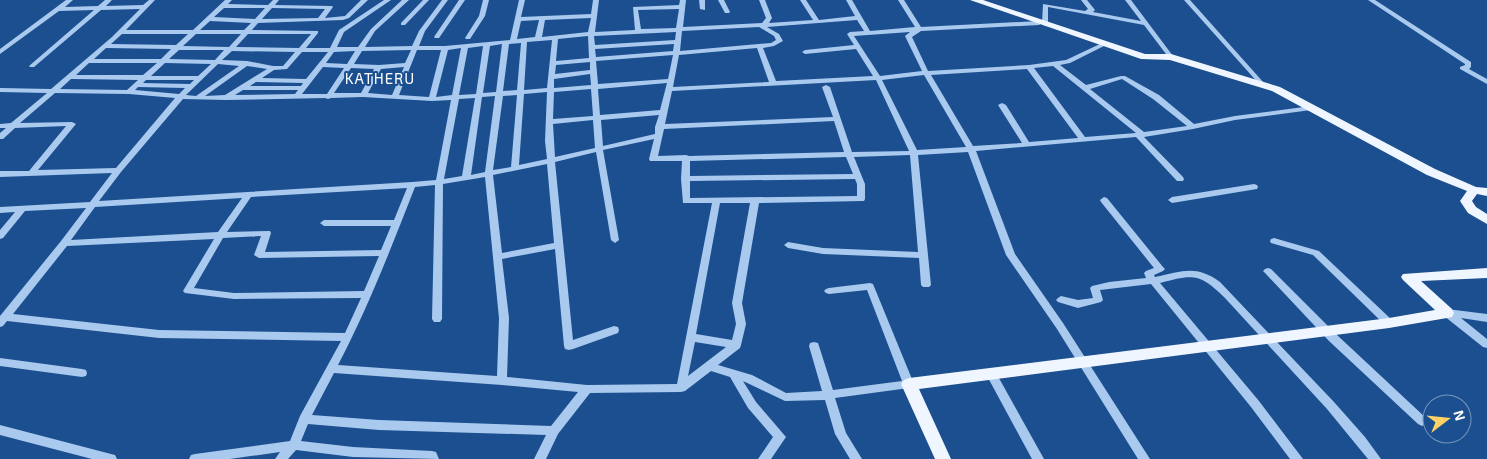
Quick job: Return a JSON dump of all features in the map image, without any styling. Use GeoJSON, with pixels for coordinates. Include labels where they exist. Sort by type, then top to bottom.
{"type":"FeatureCollection","features":[{"type":"Feature","properties":{"kind":"main road"},"geometry":{"type":"LineString","coordinates":[[974,0],[1144,56],[1171,57],[1276,89],[1431,172],[1474,190],[1487,192]]}},
{"type":"Feature","properties":{"kind":"main road"},"geometry":{"type":"LineString","coordinates":[[1474,190],[1466,201],[1472,210],[1487,220]]}},
{"type":"Feature","properties":{"kind":"main road"},"geometry":{"type":"LineString","coordinates":[[1447,313],[1408,278],[1487,273]]}},
{"type":"Feature","properties":{"kind":"main road"},"geometry":{"type":"LineString","coordinates":[[943,459],[909,384],[1206,345],[1268,339],[1389,323],[1447,313]]}},
{"type":"Feature","properties":{"kind":"street"},"geometry":{"type":"LineString","coordinates":[[0,52],[70,0]]}},
{"type":"Feature","properties":{"kind":"street"},"geometry":{"type":"LineString","coordinates":[[32,66],[109,0]]}},
{"type":"Feature","properties":{"kind":"street"},"geometry":{"type":"LineString","coordinates":[[0,137],[120,32],[152,0]]}},
{"type":"Feature","properties":{"kind":"street"},"geometry":{"type":"LineString","coordinates":[[129,92],[175,48],[230,0]]}},
{"type":"Feature","properties":{"kind":"street"},"geometry":{"type":"LineString","coordinates":[[3,320],[64,243],[118,170],[182,95],[232,48],[276,0]]}},
{"type":"Feature","properties":{"kind":"street"},"geometry":{"type":"LineString","coordinates":[[209,19],[257,21],[347,17],[365,0]]}},
{"type":"Feature","properties":{"kind":"street"},"geometry":{"type":"LineString","coordinates":[[296,97],[333,50],[341,32],[388,0]]}},
{"type":"Feature","properties":{"kind":"street"},"geometry":{"type":"LineString","coordinates":[[328,97],[373,30],[406,0]]}},
{"type":"Feature","properties":{"kind":"street"},"geometry":{"type":"LineString","coordinates":[[403,24],[426,0]]}},
{"type":"Feature","properties":{"kind":"street"},"geometry":{"type":"LineString","coordinates":[[395,98],[422,32],[444,0]]}},
{"type":"Feature","properties":{"kind":"street"},"geometry":{"type":"LineString","coordinates":[[437,37],[462,0]]}},
{"type":"Feature","properties":{"kind":"street"},"geometry":{"type":"LineString","coordinates":[[437,319],[439,183],[467,42],[482,16],[486,0]]}},
{"type":"Feature","properties":{"kind":"street"},"geometry":{"type":"LineString","coordinates":[[502,381],[504,318],[489,173],[498,94],[509,42],[518,19],[522,0]]}},
{"type":"Feature","properties":{"kind":"street"},"geometry":{"type":"LineString","coordinates":[[596,0],[591,34],[594,87],[599,148],[615,240]]}},
{"type":"Feature","properties":{"kind":"street"},"geometry":{"type":"LineString","coordinates":[[702,0],[703,9]]}},
{"type":"Feature","properties":{"kind":"street"},"geometry":{"type":"LineString","coordinates":[[721,0],[727,12]]}},
{"type":"Feature","properties":{"kind":"street"},"geometry":{"type":"LineString","coordinates":[[762,0],[769,18],[762,25]]}},
{"type":"Feature","properties":{"kind":"street"},"geometry":{"type":"LineString","coordinates":[[803,0],[817,22]]}},
{"type":"Feature","properties":{"kind":"street"},"geometry":{"type":"LineString","coordinates":[[849,0],[868,33]]}},
{"type":"Feature","properties":{"kind":"street"},"geometry":{"type":"LineString","coordinates":[[901,0],[919,29]]}},
{"type":"Feature","properties":{"kind":"street"},"geometry":{"type":"LineString","coordinates":[[1084,0],[1092,10],[1086,12]]}},
{"type":"Feature","properties":{"kind":"street"},"geometry":{"type":"LineString","coordinates":[[1128,0],[1171,57]]}},
{"type":"Feature","properties":{"kind":"street"},"geometry":{"type":"LineString","coordinates":[[1187,0],[1262,84]]}},
{"type":"Feature","properties":{"kind":"street"},"geometry":{"type":"LineString","coordinates":[[1371,0],[1469,63],[1468,67],[1462,68],[1487,82]]}},
{"type":"Feature","properties":{"kind":"street"},"geometry":{"type":"LineString","coordinates":[[926,285],[914,153],[878,78],[850,34],[1042,23],[1044,2],[1147,24]]}},
{"type":"Feature","properties":{"kind":"street"},"geometry":{"type":"LineString","coordinates":[[638,32],[635,8],[682,3],[669,89],[652,159],[914,153],[1028,145],[1141,135],[1235,118],[1311,108]]}},
{"type":"Feature","properties":{"kind":"street"},"geometry":{"type":"LineString","coordinates":[[223,6],[269,8],[330,7],[320,19]]}},
{"type":"Feature","properties":{"kind":"street"},"geometry":{"type":"LineString","coordinates":[[58,9],[145,7]]}},
{"type":"Feature","properties":{"kind":"street"},"geometry":{"type":"LineString","coordinates":[[518,19],[594,16]]}},
{"type":"Feature","properties":{"kind":"street"},"geometry":{"type":"LineString","coordinates":[[104,46],[300,50],[445,48],[467,42],[487,44],[591,34],[859,18]]}},
{"type":"Feature","properties":{"kind":"street"},"geometry":{"type":"LineString","coordinates":[[538,39],[542,19]]}},
{"type":"Feature","properties":{"kind":"street"},"geometry":{"type":"LineString","coordinates":[[552,63],[772,45],[780,42],[777,34],[762,25]]}},
{"type":"Feature","properties":{"kind":"street"},"geometry":{"type":"LineString","coordinates":[[919,29],[908,36],[926,73],[971,149],[1011,255],[1083,362],[1144,459]]}},
{"type":"Feature","properties":{"kind":"street"},"geometry":{"type":"LineString","coordinates":[[87,61],[217,62],[285,68],[316,32],[120,32]]}},
{"type":"Feature","properties":{"kind":"street"},"geometry":{"type":"LineString","coordinates":[[555,38],[550,90],[550,159],[569,346],[614,330]]}},
{"type":"Feature","properties":{"kind":"street"},"geometry":{"type":"LineString","coordinates":[[515,168],[524,41]]}},
{"type":"Feature","properties":{"kind":"street"},"geometry":{"type":"LineString","coordinates":[[591,47],[677,42]]}},
{"type":"Feature","properties":{"kind":"street"},"geometry":{"type":"LineString","coordinates":[[466,178],[487,44]]}},
{"type":"Feature","properties":{"kind":"street"},"geometry":{"type":"LineString","coordinates":[[669,89],[878,78],[1028,67],[1068,62],[1104,44]]}},
{"type":"Feature","properties":{"kind":"street"},"geometry":{"type":"LineString","coordinates":[[759,46],[773,84]]}},
{"type":"Feature","properties":{"kind":"street"},"geometry":{"type":"LineString","coordinates":[[804,52],[859,47]]}},
{"type":"Feature","properties":{"kind":"street"},"geometry":{"type":"LineString","coordinates":[[432,99],[445,48]]}},
{"type":"Feature","properties":{"kind":"street"},"geometry":{"type":"LineString","coordinates":[[199,98],[247,64]]}},
{"type":"Feature","properties":{"kind":"street"},"geometry":{"type":"LineString","coordinates":[[1055,64],[1141,135],[1180,178]]}},
{"type":"Feature","properties":{"kind":"street"},"geometry":{"type":"LineString","coordinates":[[321,65],[378,67],[408,65]]}},
{"type":"Feature","properties":{"kind":"street"},"geometry":{"type":"LineString","coordinates":[[363,95],[378,67]]}},
{"type":"Feature","properties":{"kind":"street"},"geometry":{"type":"LineString","coordinates":[[1028,67],[1083,140]]}},
{"type":"Feature","properties":{"kind":"street"},"geometry":{"type":"LineString","coordinates":[[226,98],[273,68]]}},
{"type":"Feature","properties":{"kind":"street"},"geometry":{"type":"LineString","coordinates":[[551,77],[593,72]]}},
{"type":"Feature","properties":{"kind":"street"},"geometry":{"type":"LineString","coordinates":[[69,77],[201,78]]}},
{"type":"Feature","properties":{"kind":"street"},"geometry":{"type":"LineString","coordinates":[[1085,88],[1123,77],[1156,97],[1193,127]]}},
{"type":"Feature","properties":{"kind":"street"},"geometry":{"type":"LineString","coordinates":[[254,80],[309,80]]}},
{"type":"Feature","properties":{"kind":"street"},"geometry":{"type":"LineString","coordinates":[[0,90],[129,92],[182,95],[199,98],[363,95],[432,99],[670,80]]}},
{"type":"Feature","properties":{"kind":"street"},"geometry":{"type":"LineString","coordinates":[[136,85],[192,86]]}},
{"type":"Feature","properties":{"kind":"street"},"geometry":{"type":"LineString","coordinates":[[686,157],[684,179],[686,201],[861,199],[861,184],[826,87]]}},
{"type":"Feature","properties":{"kind":"street"},"geometry":{"type":"LineString","coordinates":[[241,88],[303,88]]}},
{"type":"Feature","properties":{"kind":"street"},"geometry":{"type":"LineString","coordinates":[[1002,106],[1028,145]]}},
{"type":"Feature","properties":{"kind":"street"},"geometry":{"type":"LineString","coordinates":[[549,122],[663,112]]}},
{"type":"Feature","properties":{"kind":"street"},"geometry":{"type":"LineString","coordinates":[[659,127],[838,119]]}},
{"type":"Feature","properties":{"kind":"street"},"geometry":{"type":"LineString","coordinates":[[0,126],[72,124],[31,173]]}},
{"type":"Feature","properties":{"kind":"street"},"geometry":{"type":"LineString","coordinates":[[0,210],[439,183],[657,136]]}},
{"type":"Feature","properties":{"kind":"street"},"geometry":{"type":"LineString","coordinates":[[0,174],[118,170]]}},
{"type":"Feature","properties":{"kind":"street"},"geometry":{"type":"LineString","coordinates":[[684,179],[858,176]]}},
{"type":"Feature","properties":{"kind":"street"},"geometry":{"type":"LineString","coordinates":[[281,459],[294,445],[304,419],[348,337],[368,294],[412,185]]}},
{"type":"Feature","properties":{"kind":"street"},"geometry":{"type":"LineString","coordinates":[[1172,200],[1254,187]]}},
{"type":"Feature","properties":{"kind":"street"},"geometry":{"type":"LineString","coordinates":[[248,195],[220,236],[188,291],[234,296],[368,294]]}},
{"type":"Feature","properties":{"kind":"street"},"geometry":{"type":"LineString","coordinates":[[1104,200],[1160,269],[1150,273],[1153,281],[1256,404],[1297,459]]}},
{"type":"Feature","properties":{"kind":"street"},"geometry":{"type":"LineString","coordinates":[[330,369],[587,389],[681,388],[736,345],[741,324],[737,304],[755,201]]}},
{"type":"Feature","properties":{"kind":"street"},"geometry":{"type":"LineString","coordinates":[[681,388],[716,202]]}},
{"type":"Feature","properties":{"kind":"street"},"geometry":{"type":"LineString","coordinates":[[0,236],[22,209]]}},
{"type":"Feature","properties":{"kind":"street"},"geometry":{"type":"LineString","coordinates":[[324,223],[396,223]]}},
{"type":"Feature","properties":{"kind":"street"},"geometry":{"type":"LineString","coordinates":[[64,243],[266,233],[259,255],[384,253]]}},
{"type":"Feature","properties":{"kind":"street"},"geometry":{"type":"LineString","coordinates":[[1274,242],[1316,253],[1389,323]]}},
{"type":"Feature","properties":{"kind":"street"},"geometry":{"type":"LineString","coordinates":[[788,244],[823,251],[924,255]]}},
{"type":"Feature","properties":{"kind":"street"},"geometry":{"type":"LineString","coordinates":[[498,257],[559,245]]}},
{"type":"Feature","properties":{"kind":"street"},"geometry":{"type":"LineString","coordinates":[[1268,272],[1422,421]]}},
{"type":"Feature","properties":{"kind":"street"},"geometry":{"type":"LineString","coordinates":[[1061,300],[1078,304],[1098,300],[1095,288],[1115,283],[1153,281],[1185,273],[1204,276],[1215,284],[1268,339],[1376,459]]}},
{"type":"Feature","properties":{"kind":"street"},"geometry":{"type":"LineString","coordinates":[[708,366],[748,378],[785,397],[828,395],[909,384],[870,286],[829,291]]}},
{"type":"Feature","properties":{"kind":"street"},"geometry":{"type":"LineString","coordinates":[[1447,313],[1487,318]]}},
{"type":"Feature","properties":{"kind":"street"},"geometry":{"type":"LineString","coordinates":[[1447,313],[1487,344]]}},
{"type":"Feature","properties":{"kind":"street"},"geometry":{"type":"LineString","coordinates":[[3,320],[159,334],[348,337]]}},
{"type":"Feature","properties":{"kind":"street"},"geometry":{"type":"LineString","coordinates":[[691,337],[736,345]]}},
{"type":"Feature","properties":{"kind":"street"},"geometry":{"type":"LineString","coordinates":[[814,346],[841,434],[856,459]]}},
{"type":"Feature","properties":{"kind":"street"},"geometry":{"type":"LineString","coordinates":[[0,362],[82,373]]}},
{"type":"Feature","properties":{"kind":"street"},"geometry":{"type":"LineString","coordinates":[[733,373],[752,405],[780,437],[764,459]]}},
{"type":"Feature","properties":{"kind":"street"},"geometry":{"type":"LineString","coordinates":[[991,374],[1038,459]]}},
{"type":"Feature","properties":{"kind":"street"},"geometry":{"type":"LineString","coordinates":[[540,459],[554,431],[587,389]]}},
{"type":"Feature","properties":{"kind":"street"},"geometry":{"type":"LineString","coordinates":[[304,419],[379,425],[554,431]]}},
{"type":"Feature","properties":{"kind":"street"},"geometry":{"type":"LineString","coordinates":[[0,430],[111,459]]}},
{"type":"Feature","properties":{"kind":"street"},"geometry":{"type":"LineString","coordinates":[[195,459],[294,445],[352,455],[432,456],[433,459]]}},
{"type":"Feature","properties":{"kind":"district","name":"KATHERU"},"geometry":{"type":"Point","coordinates":[380,79]}}]}
